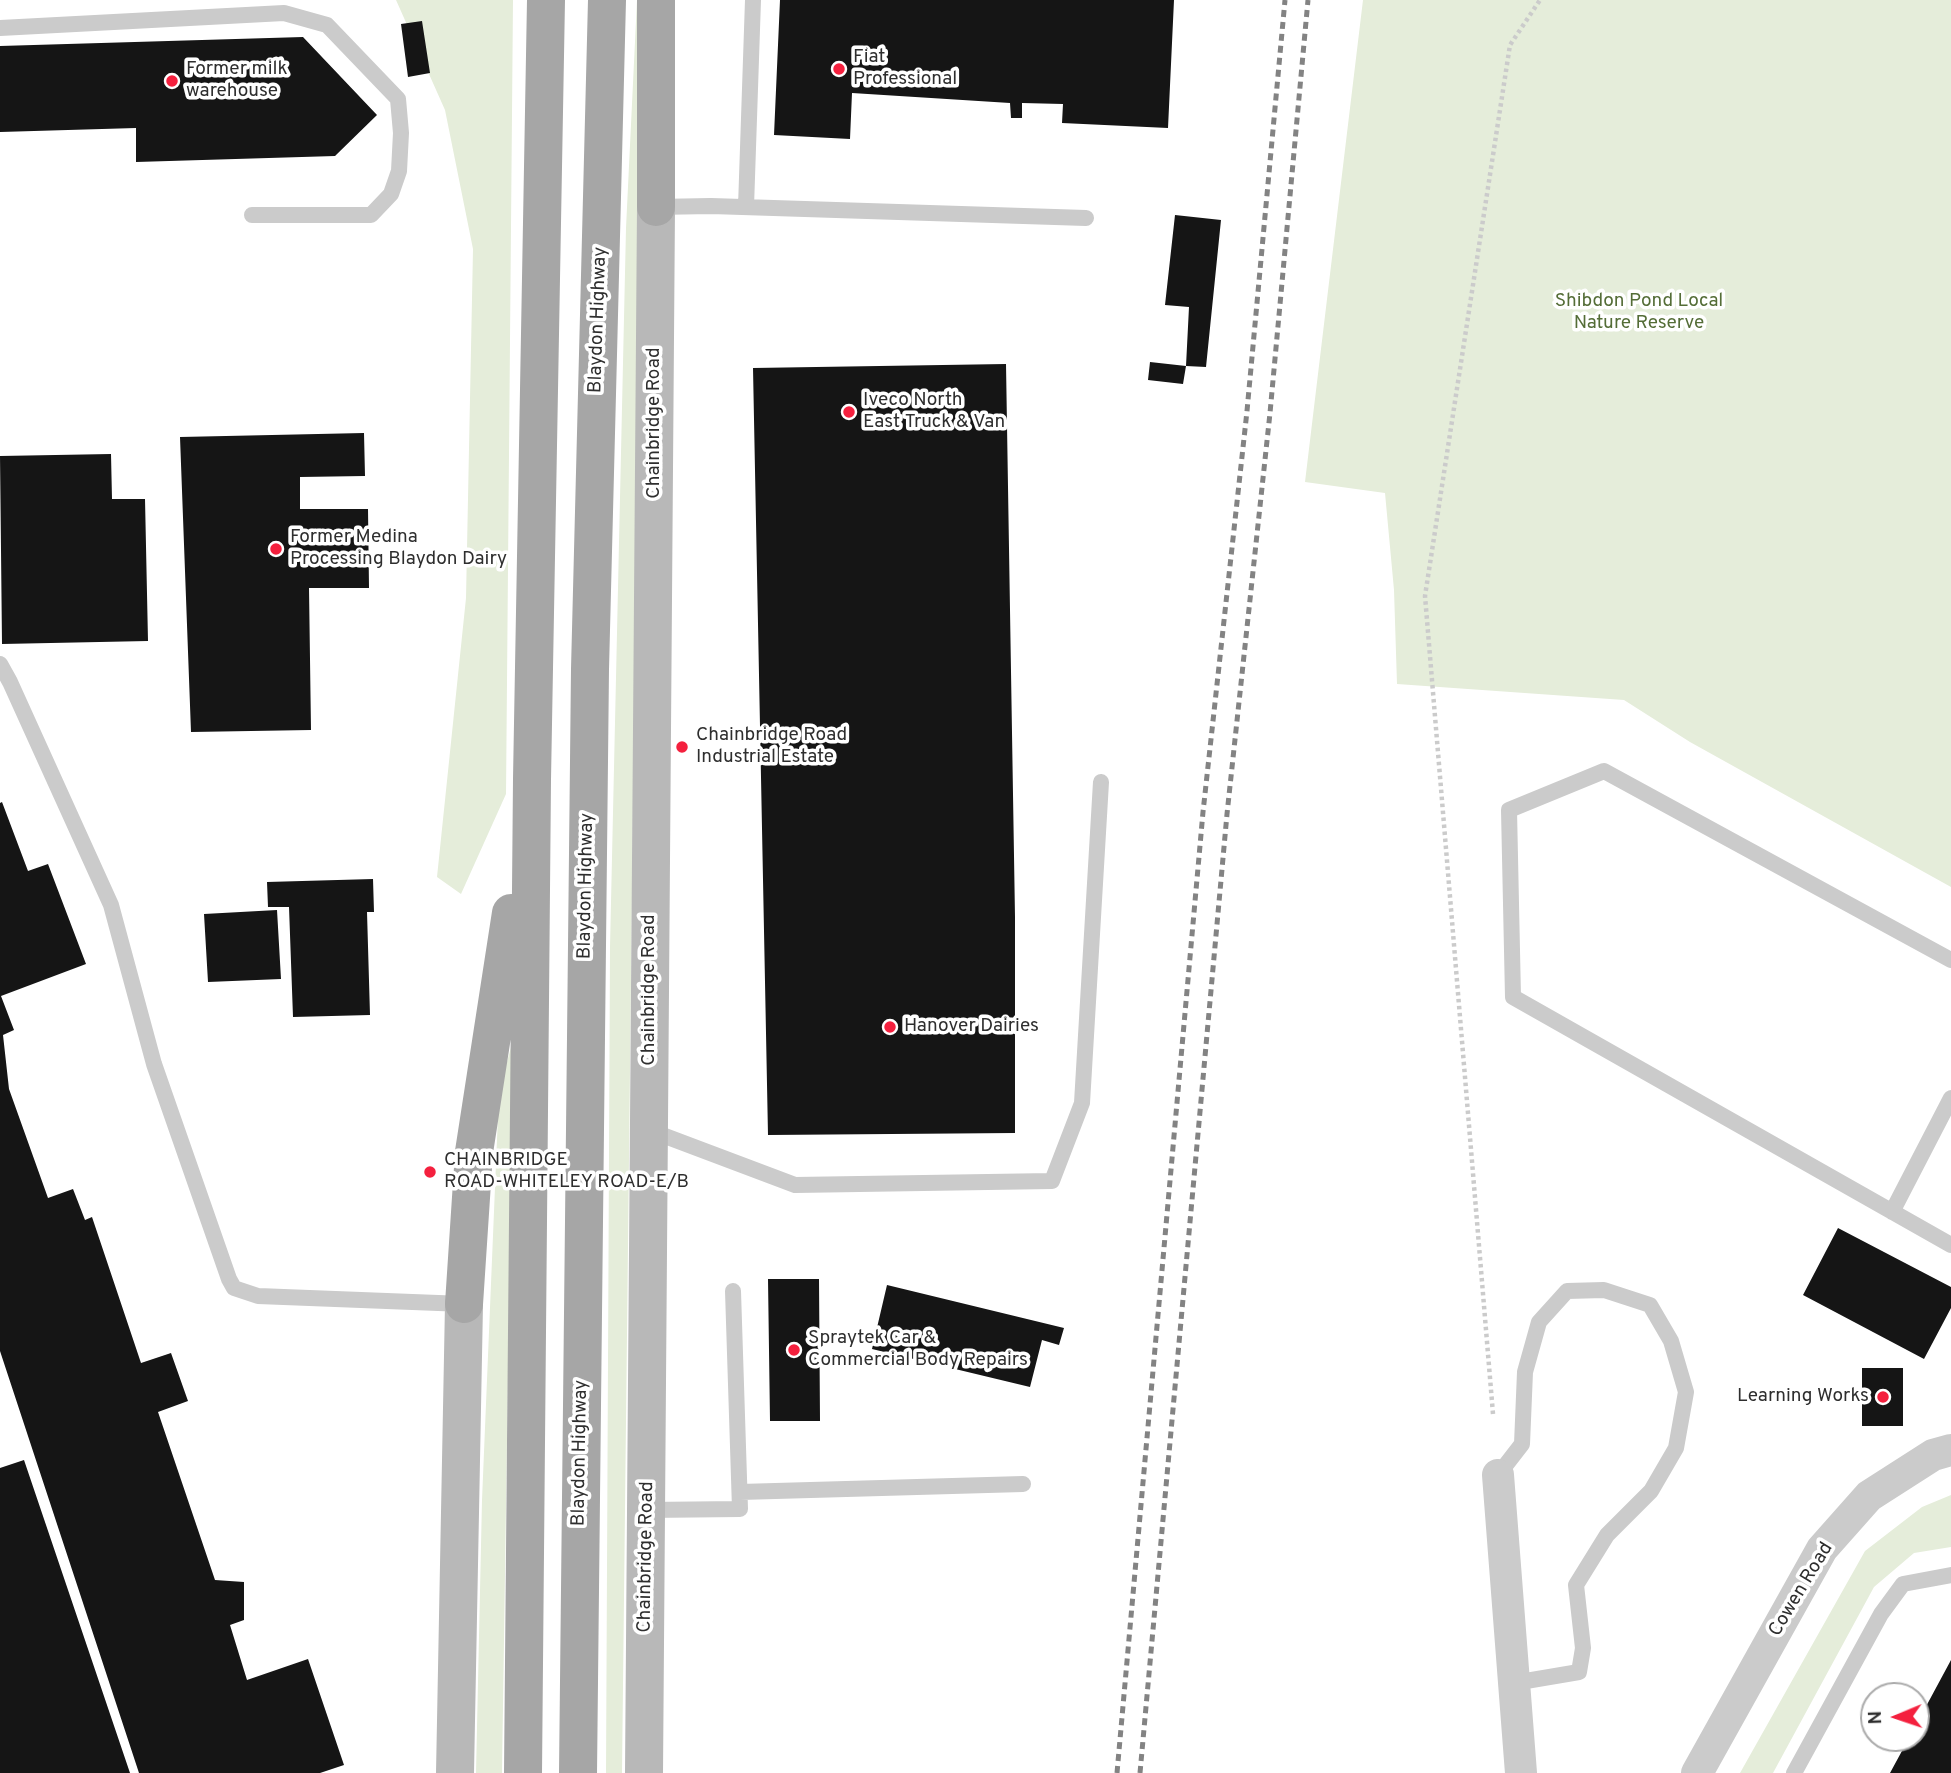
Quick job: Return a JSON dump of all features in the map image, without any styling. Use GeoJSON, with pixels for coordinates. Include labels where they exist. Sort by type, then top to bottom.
{"type":"FeatureCollection","features":[{"type":"Feature","properties":{"kind":"main road"},"geometry":{"type":"LineString","coordinates":[[523,1773],[532,779],[546,0]]}},
{"type":"Feature","properties":{"kind":"main road","name":"Blaydon Highway"},"geometry":{"type":"LineString","coordinates":[[578,1773],[590,669],[607,0]]}},
{"type":"Feature","properties":{"kind":"main road"},"geometry":{"type":"LineString","coordinates":[[656,0],[656,207]]}},
{"type":"Feature","properties":{"kind":"main road","name":"Chainbridge Road"},"geometry":{"type":"LineString","coordinates":[[644,1773],[656,207]]}},
{"type":"Feature","properties":{"kind":"main road"},"geometry":{"type":"LineString","coordinates":[[455,1773],[464,1304],[474,1152],[532,779]]}},
{"type":"Feature","properties":{"kind":"street","name":"Cowen Road"},"geometry":{"type":"LineString","coordinates":[[1697,1773],[1822,1549],[1869,1496],[1933,1455],[1951,1450]]}},
{"type":"Feature","properties":{"kind":"street"},"geometry":{"type":"LineString","coordinates":[[1498,1475],[1521,1773]]}},
{"type":"Feature","properties":{"kind":"lane"},"geometry":{"type":"LineString","coordinates":[[746,207],[752,0]]}},
{"type":"Feature","properties":{"kind":"lane"},"geometry":{"type":"LineString","coordinates":[[0,28],[284,13],[327,25],[398,99],[401,133],[399,171],[391,194],[371,215],[252,215]]}},
{"type":"Feature","properties":{"kind":"lane"},"geometry":{"type":"LineString","coordinates":[[656,207],[746,207],[1086,218]]}},
{"type":"Feature","properties":{"kind":"lane"},"geometry":{"type":"LineString","coordinates":[[0,664],[111,905],[153,1064],[234,1288],[258,1296],[464,1304]]}},
{"type":"Feature","properties":{"kind":"lane"},"geometry":{"type":"LineString","coordinates":[[1951,960],[1604,771],[1509,810],[1513,997],[1951,1245]]}},
{"type":"Feature","properties":{"kind":"lane"},"geometry":{"type":"LineString","coordinates":[[649,1130],[795,1185],[1052,1181],[1082,1103],[1101,782]]}},
{"type":"Feature","properties":{"kind":"lane"},"geometry":{"type":"LineString","coordinates":[[1892,1212],[1951,1098]]}},
{"type":"Feature","properties":{"kind":"lane"},"geometry":{"type":"LineString","coordinates":[[1498,1475],[1522,1444],[1525,1372],[1539,1322],[1567,1291],[1604,1290],[1650,1306],[1671,1340],[1686,1392],[1676,1448],[1651,1492],[1607,1535],[1576,1585],[1583,1648],[1579,1672],[1514,1683]]}},
{"type":"Feature","properties":{"kind":"lane"},"geometry":{"type":"LineString","coordinates":[[647,1510],[740,1509],[733,1291]]}},
{"type":"Feature","properties":{"kind":"lane"},"geometry":{"type":"LineString","coordinates":[[740,1492],[1023,1484]]}},
{"type":"Feature","properties":{"kind":"lane"},"geometry":{"type":"LineString","coordinates":[[1794,1773],[1881,1614],[1903,1584],[1951,1575]]}},
{"type":"Feature","properties":{"kind":"path"},"geometry":{"type":"LineString","coordinates":[[1498,1475],[1425,596],[1510,45],[1540,0]]}},
{"type":"Feature","properties":{"kind":"green space"},"geometry":{"type":"Polygon","coordinates":[[[396,0],[513,0],[506,794],[461,894],[437,877],[466,598],[473,249],[445,110],[396,0]]]}},
{"type":"Feature","properties":{"kind":"green space"},"geometry":{"type":"Polygon","coordinates":[[[637,0],[639,278],[622,1773],[606,1773],[610,947],[626,228],[637,0]]]}},
{"type":"Feature","properties":{"kind":"green space","name":"Shibdon Pond Local Nature Reserve"},"geometry":{"type":"Polygon","coordinates":[[[1363,0],[1951,0],[1951,887],[1690,742],[1624,700],[1397,684],[1394,590],[1385,493],[1305,482],[1363,0]]]}},
{"type":"Feature","properties":{"kind":"green space"},"geometry":{"type":"Polygon","coordinates":[[[513,1040],[502,1773],[476,1773],[482,1500],[499,1091],[513,1040]]]}},
{"type":"Feature","properties":{"kind":"green space"},"geometry":{"type":"Polygon","coordinates":[[[1951,1495],[1951,1547],[1914,1553],[1874,1587],[1773,1773],[1740,1773],[1865,1551],[1922,1507],[1951,1495]]]}},
{"type":"Feature","properties":{"kind":"building"},"geometry":{"type":"Polygon","coordinates":[[[780,0],[1174,0],[1168,128],[1062,123],[1063,104],[1022,103],[1022,118],[1011,118],[1010,103],[852,93],[850,139],[774,135],[780,0]]]}},
{"type":"Feature","properties":{"kind":"building"},"geometry":{"type":"Polygon","coordinates":[[[422,21],[430,73],[408,77],[401,24],[422,21]]]}},
{"type":"Feature","properties":{"kind":"building","name":"Former milk warehouse"},"geometry":{"type":"Polygon","coordinates":[[[303,37],[377,115],[335,156],[136,162],[136,128],[0,132],[0,46],[303,37]]]}},
{"type":"Feature","properties":{"kind":"building"},"geometry":{"type":"Polygon","coordinates":[[[1175,215],[1221,220],[1206,367],[1186,366],[1189,307],[1165,305],[1175,215]]]}},
{"type":"Feature","properties":{"kind":"building"},"geometry":{"type":"Polygon","coordinates":[[[1150,362],[1186,366],[1183,384],[1148,380],[1150,362]]]}},
{"type":"Feature","properties":{"kind":"building"},"geometry":{"type":"Polygon","coordinates":[[[1006,364],[1015,917],[1015,1133],[768,1135],[753,368],[1006,364]]]}},
{"type":"Feature","properties":{"kind":"building","name":"Former Medina Processing Blaydon Dairy"},"geometry":{"type":"Polygon","coordinates":[[[364,433],[365,476],[300,477],[300,509],[368,509],[369,588],[309,588],[311,730],[191,732],[180,437],[364,433]]]}},
{"type":"Feature","properties":{"kind":"building"},"geometry":{"type":"Polygon","coordinates":[[[111,454],[112,499],[145,499],[148,641],[2,644],[0,456],[111,454]]]}},
{"type":"Feature","properties":{"kind":"building"},"geometry":{"type":"Polygon","coordinates":[[[2,802],[28,871],[48,864],[86,964],[1,996],[14,1030],[3,1035],[9,1089],[48,1198],[73,1189],[85,1220],[92,1217],[141,1363],[171,1353],[188,1401],[158,1412],[215,1580],[244,1582],[244,1620],[230,1625],[247,1680],[308,1659],[344,1765],[320,1773],[139,1773],[0,1351],[0,803],[2,802]]]}},
{"type":"Feature","properties":{"kind":"building"},"geometry":{"type":"Polygon","coordinates":[[[373,879],[374,912],[367,912],[370,1015],[293,1017],[289,907],[268,907],[267,882],[373,879]]]}},
{"type":"Feature","properties":{"kind":"building"},"geometry":{"type":"Polygon","coordinates":[[[277,910],[281,979],[208,982],[204,914],[277,910]]]}},
{"type":"Feature","properties":{"kind":"building"},"geometry":{"type":"Polygon","coordinates":[[[1838,1228],[1951,1287],[1951,1308],[1924,1359],[1803,1295],[1838,1228]]]}},
{"type":"Feature","properties":{"kind":"building","name":"Spraytek Car & Commercial Body Repairs"},"geometry":{"type":"Polygon","coordinates":[[[768,1279],[819,1279],[820,1421],[770,1421],[768,1279]]]}},
{"type":"Feature","properties":{"kind":"building"},"geometry":{"type":"Polygon","coordinates":[[[887,1285],[1064,1328],[1059,1345],[1042,1340],[1030,1387],[872,1349],[887,1285]]]}},
{"type":"Feature","properties":{"kind":"building","name":"Learning Works"},"geometry":{"type":"Polygon","coordinates":[[[1862,1368],[1903,1368],[1903,1426],[1862,1426],[1862,1368]]]}},
{"type":"Feature","properties":{"kind":"building"},"geometry":{"type":"Polygon","coordinates":[[[24,1460],[130,1773],[0,1773],[0,1468],[24,1460]]]}},
{"type":"Feature","properties":{"kind":"building"},"geometry":{"type":"Polygon","coordinates":[[[1951,1660],[1951,1773],[1890,1773],[1901,1752],[1930,1752],[1930,1699],[1951,1660]]]}},
{"type":"Feature","properties":{"kind":"railway"},"geometry":{"type":"LineString","coordinates":[[1117,1773],[1203,812],[1247,411],[1285,0]]}},
{"type":"Feature","properties":{"kind":"railway"},"geometry":{"type":"LineString","coordinates":[[1140,1773],[1227,814],[1270,413],[1308,0]]}},
{"type":"Feature","properties":{"kind":"place","name":"Fiat Professional"},"geometry":{"type":"Point","coordinates":[839,69]}},
{"type":"Feature","properties":{"kind":"place","name":"Former milk warehouse"},"geometry":{"type":"Point","coordinates":[172,81]}},
{"type":"Feature","properties":{"kind":"place","name":"Iveco North East Truck & Van"},"geometry":{"type":"Point","coordinates":[849,412]}},
{"type":"Feature","properties":{"kind":"place","name":"Former Medina Processing Blaydon Dairy"},"geometry":{"type":"Point","coordinates":[276,549]}},
{"type":"Feature","properties":{"kind":"place","name":"Chainbridge Road Industrial Estate"},"geometry":{"type":"Point","coordinates":[682,747]}},
{"type":"Feature","properties":{"kind":"place","name":"Hanover Dairies"},"geometry":{"type":"Point","coordinates":[890,1027]}},
{"type":"Feature","properties":{"kind":"place","name":"CHAINBRIDGE ROAD-WHITELEY ROAD-E/B"},"geometry":{"type":"Point","coordinates":[430,1172]}},
{"type":"Feature","properties":{"kind":"place","name":"Spraytek Car & Commercial Body Repairs"},"geometry":{"type":"Point","coordinates":[794,1350]}},
{"type":"Feature","properties":{"kind":"place","name":"Learning Works"},"geometry":{"type":"Point","coordinates":[1883,1397]}}]}
